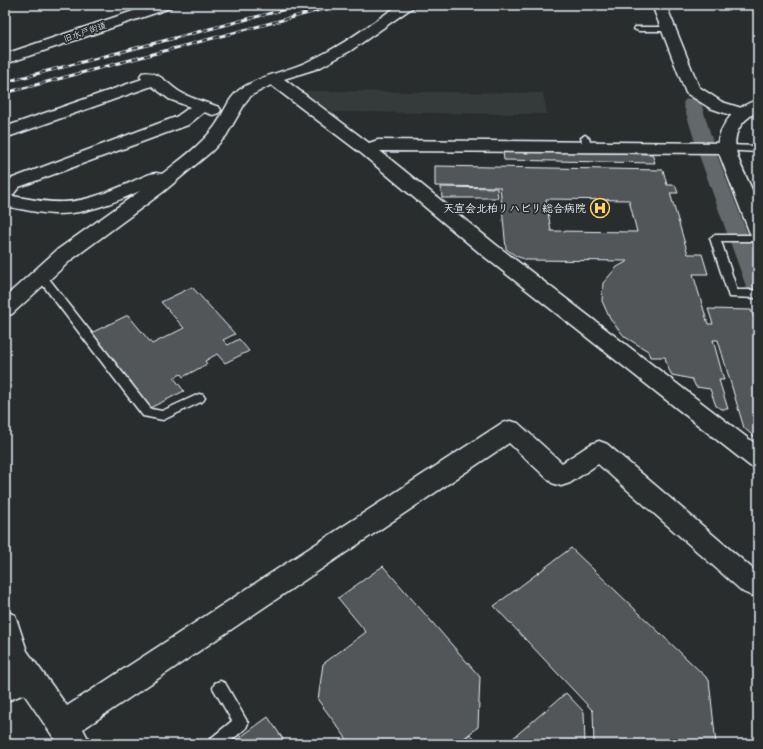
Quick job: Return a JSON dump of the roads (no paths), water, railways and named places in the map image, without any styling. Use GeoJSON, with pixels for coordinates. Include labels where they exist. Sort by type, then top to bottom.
{"type":"FeatureCollection","features":[{"type":"Feature","properties":{"kind":"street","name":"旧水戸街道"},"geometry":{"type":"LineString","coordinates":[[5,59],[165,5]]}},
{"type":"Feature","properties":{"kind":"street"},"geometry":{"type":"LineString","coordinates":[[5,309],[37,278],[64,255],[166,181],[206,147],[231,115],[240,98],[246,92],[272,78],[314,66],[345,48],[409,5]]}},
{"type":"Feature","properties":{"kind":"street"},"geometry":{"type":"LineString","coordinates":[[659,5],[692,90],[716,104],[742,114]]}},
{"type":"Feature","properties":{"kind":"street"},"geometry":{"type":"LineString","coordinates":[[5,132],[151,78],[176,96],[231,115]]}},
{"type":"Feature","properties":{"kind":"street"},"geometry":{"type":"LineString","coordinates":[[272,78],[368,150],[488,248],[758,459]]}},
{"type":"Feature","properties":{"kind":"street"},"geometry":{"type":"LineString","coordinates":[[758,105],[742,114],[731,126],[727,132],[726,148],[758,231]]}},
{"type":"Feature","properties":{"kind":"street"},"geometry":{"type":"LineString","coordinates":[[5,192],[13,183],[182,121],[202,106]]}},
{"type":"Feature","properties":{"kind":"street"},"geometry":{"type":"LineString","coordinates":[[368,150],[378,146],[586,142],[669,143],[726,148]]}},
{"type":"Feature","properties":{"kind":"street"},"geometry":{"type":"LineString","coordinates":[[5,200],[54,208],[66,208],[94,202],[157,178],[166,181]]}},
{"type":"Feature","properties":{"kind":"street"},"geometry":{"type":"LineString","coordinates":[[5,624],[14,655],[16,681],[70,735],[332,540],[510,430],[561,476],[583,454],[599,451],[752,584],[758,579]]}},
{"type":"Feature","properties":{"kind":"lane"},"geometry":{"type":"LineString","coordinates":[[638,28],[668,29]]}},
{"type":"Feature","properties":{"kind":"lane"},"geometry":{"type":"LineString","coordinates":[[726,148],[758,149]]}},
{"type":"Feature","properties":{"kind":"lane"},"geometry":{"type":"LineString","coordinates":[[758,238],[715,238],[733,294],[758,294]]}},
{"type":"Feature","properties":{"kind":"lane"},"geometry":{"type":"LineString","coordinates":[[37,278],[46,282],[147,413],[164,416],[199,398]]}},
{"type":"Feature","properties":{"kind":"lane"},"geometry":{"type":"LineString","coordinates":[[216,744],[241,723],[220,688]]}},
{"type":"Feature","properties":{"kind":"waterway"},"geometry":{"type":"LineString","coordinates":[[692,103],[708,155],[758,289]]}},
{"type":"Feature","properties":{"kind":"railway"},"geometry":{"type":"LineString","coordinates":[[5,82],[302,5]]}},
{"type":"Feature","properties":{"kind":"railway"},"geometry":{"type":"LineString","coordinates":[[5,93],[339,5]]}},
{"type":"Feature","properties":{"kind":"place","name":"天宣会北柏リハビリ総合病院"},"geometry":{"type":"Point","coordinates":[600,208]}}]}
